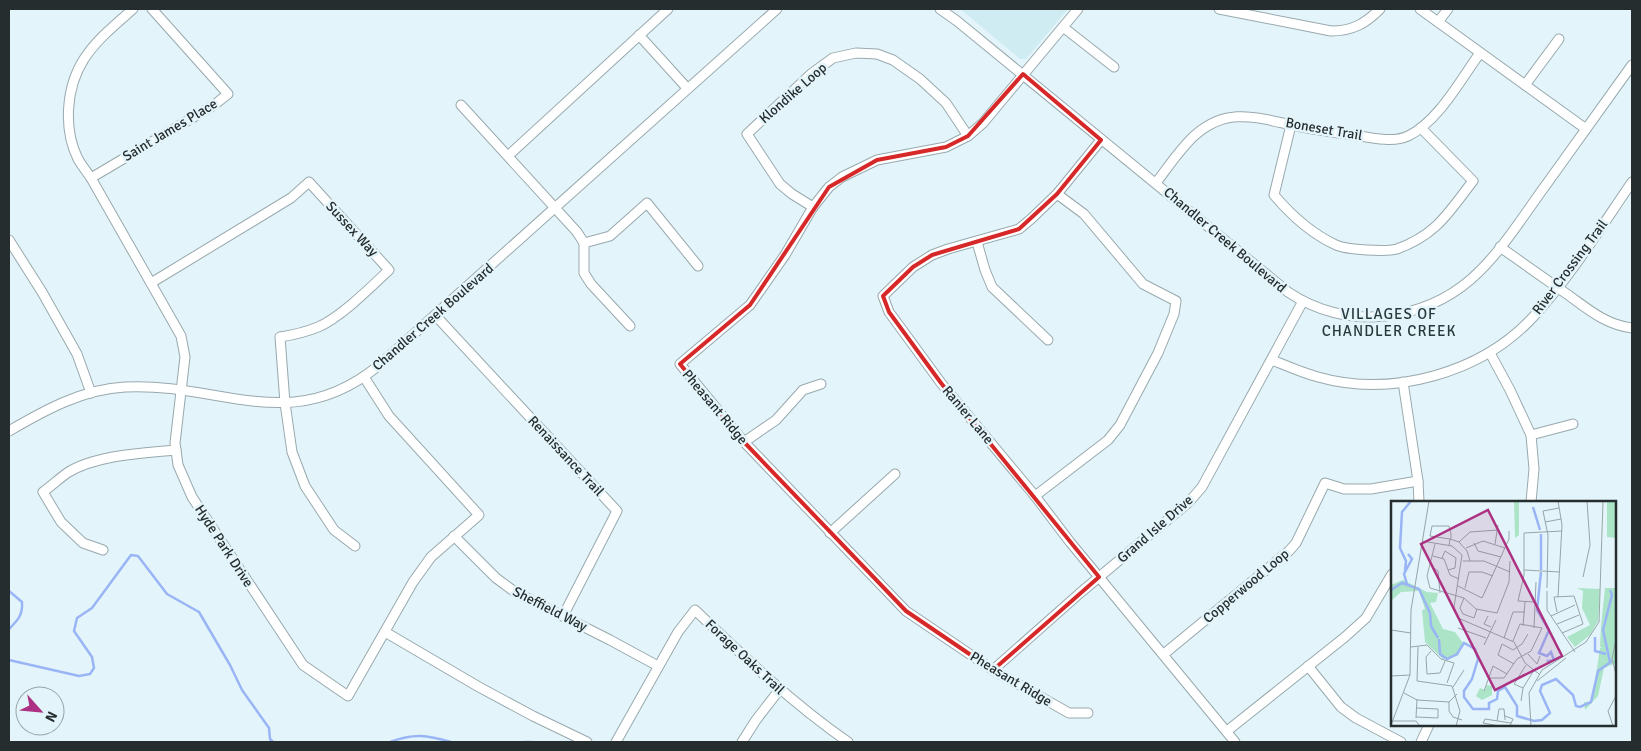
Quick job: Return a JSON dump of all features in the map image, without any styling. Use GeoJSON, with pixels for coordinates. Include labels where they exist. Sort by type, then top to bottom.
{"type":"FeatureCollection","features":[{"type":"Feature","properties":{"kind":"street","name":"Hyde Park Drive"},"geometry":{"type":"LineString","coordinates":[[133,9],[95,45],[84,60],[75,78],[69,99],[70,135],[78,158],[181,336],[185,356],[176,416],[175,443],[178,465],[192,497],[303,664],[348,696],[417,576],[431,557],[479,515],[389,416],[364,378]]}},
{"type":"Feature","properties":{"kind":"street","name":"Saint James Place"},"geometry":{"type":"LineString","coordinates":[[91,178],[214,105],[228,94],[152,9]]}},
{"type":"Feature","properties":{"kind":"street"},"geometry":{"type":"LineString","coordinates":[[508,155],[668,9]]}},
{"type":"Feature","properties":{"kind":"street","name":"Chandler Creek Boulevard"},"geometry":{"type":"LineString","coordinates":[[9,430],[71,399],[124,387],[158,388],[254,402],[285,403],[307,401],[329,394],[364,378],[777,9]]}},
{"type":"Feature","properties":{"kind":"street","name":"Chandler Creek Boulevard"},"geometry":{"type":"LineString","coordinates":[[940,9],[1023,74],[1266,276],[1303,301],[1324,310],[1356,317],[1375,317],[1414,311],[1433,305],[1460,288],[1484,266],[1500,247],[1632,66]]}},
{"type":"Feature","properties":{"kind":"street","name":"Pheasant Ridge"},"geometry":{"type":"LineString","coordinates":[[1078,9],[983,123],[968,136],[946,147],[877,160],[842,177],[829,187],[813,207],[776,269],[750,305],[680,364],[744,442],[906,611],[993,670],[1069,713],[1088,713]]}},
{"type":"Feature","properties":{"kind":"street"},"geometry":{"type":"LineString","coordinates":[[1225,9],[1331,31],[1341,31],[1356,27],[1366,22],[1380,9]]}},
{"type":"Feature","properties":{"kind":"street"},"geometry":{"type":"LineString","coordinates":[[1420,9],[1586,129]]}},
{"type":"Feature","properties":{"kind":"street"},"geometry":{"type":"LineString","coordinates":[[1438,22],[1448,9]]}},
{"type":"Feature","properties":{"kind":"street"},"geometry":{"type":"LineString","coordinates":[[1063,27],[1114,67]]}},
{"type":"Feature","properties":{"kind":"street"},"geometry":{"type":"LineString","coordinates":[[639,36],[687,88]]}},
{"type":"Feature","properties":{"kind":"street"},"geometry":{"type":"LineString","coordinates":[[1525,85],[1559,39]]}},
{"type":"Feature","properties":{"kind":"street","name":"Klondike Loop"},"geometry":{"type":"LineString","coordinates":[[813,207],[780,184],[747,134],[811,74],[833,58],[856,53],[878,54],[893,60],[920,79],[946,103],[968,136]]}},
{"type":"Feature","properties":{"kind":"street","name":"Boneset Trail"},"geometry":{"type":"LineString","coordinates":[[1156,183],[1195,135],[1218,120],[1252,116],[1291,125],[1390,140],[1407,136],[1421,128],[1440,108],[1480,53]]}},
{"type":"Feature","properties":{"kind":"street"},"geometry":{"type":"LineString","coordinates":[[461,105],[577,232],[584,243],[584,274],[630,326]]}},
{"type":"Feature","properties":{"kind":"street"},"geometry":{"type":"LineString","coordinates":[[1291,125],[1274,195],[1290,214],[1316,233],[1337,246],[1357,250],[1395,250],[1416,241],[1437,225],[1473,182],[1421,128]]}},
{"type":"Feature","properties":{"kind":"street","name":"Ranier Lane"},"geometry":{"type":"LineString","coordinates":[[1101,140],[1057,194],[1032,219],[1018,229],[932,255],[913,267],[883,296],[889,312],[941,383],[1235,742]]}},
{"type":"Feature","properties":{"kind":"street","name":"Sussex Way"},"geometry":{"type":"LineString","coordinates":[[151,283],[291,198],[309,182],[389,270],[336,316],[319,327],[280,338],[285,403]]}},
{"type":"Feature","properties":{"kind":"street","name":"River Crossing Trail"},"geometry":{"type":"LineString","coordinates":[[1272,360],[1318,377],[1347,382],[1403,382],[1438,374],[1490,353],[1533,317],[1558,288],[1632,182]]}},
{"type":"Feature","properties":{"kind":"street"},"geometry":{"type":"LineString","coordinates":[[1035,496],[1108,440],[1120,425],[1158,353],[1174,314],[1176,301],[1143,284],[1084,214],[1057,194]]}},
{"type":"Feature","properties":{"kind":"street"},"geometry":{"type":"LineString","coordinates":[[584,243],[610,236],[647,203],[698,266]]}},
{"type":"Feature","properties":{"kind":"street"},"geometry":{"type":"LineString","coordinates":[[9,240],[42,292],[77,354],[91,393]]}},
{"type":"Feature","properties":{"kind":"street"},"geometry":{"type":"LineString","coordinates":[[977,242],[992,286],[1048,340]]}},
{"type":"Feature","properties":{"kind":"street"},"geometry":{"type":"LineString","coordinates":[[1500,247],[1586,310],[1601,318],[1632,328]]}},
{"type":"Feature","properties":{"kind":"street","name":"Grand Isle Drive"},"geometry":{"type":"LineString","coordinates":[[993,670],[1188,502],[1202,487],[1303,301]]}},
{"type":"Feature","properties":{"kind":"street","name":"Renaissance Trail"},"geometry":{"type":"LineString","coordinates":[[435,315],[617,511],[563,616]]}},
{"type":"Feature","properties":{"kind":"street"},"geometry":{"type":"LineString","coordinates":[[1490,353],[1531,435],[1534,469],[1531,501]]}},
{"type":"Feature","properties":{"kind":"street"},"geometry":{"type":"LineString","coordinates":[[1403,382],[1418,481],[1418,501]]}},
{"type":"Feature","properties":{"kind":"street"},"geometry":{"type":"LineString","coordinates":[[744,442],[776,420],[802,390],[822,384]]}},
{"type":"Feature","properties":{"kind":"street"},"geometry":{"type":"LineString","coordinates":[[285,403],[292,452],[305,486],[334,530],[355,546]]}},
{"type":"Feature","properties":{"kind":"street"},"geometry":{"type":"LineString","coordinates":[[1531,435],[1573,424]]}},
{"type":"Feature","properties":{"kind":"street"},"geometry":{"type":"LineString","coordinates":[[103,550],[82,543],[61,522],[43,492],[68,472],[97,461],[135,454],[176,450]]}},
{"type":"Feature","properties":{"kind":"street"},"geometry":{"type":"LineString","coordinates":[[830,533],[894,474]]}},
{"type":"Feature","properties":{"kind":"street","name":"Copperwood Loop"},"geometry":{"type":"LineString","coordinates":[[1164,654],[1289,551],[1296,543],[1325,483],[1344,489],[1371,488],[1418,481]]}},
{"type":"Feature","properties":{"kind":"street","name":"Sheffield Way"},"geometry":{"type":"LineString","coordinates":[[454,536],[503,584],[515,592],[658,666]]}},
{"type":"Feature","properties":{"kind":"street"},"geometry":{"type":"LineString","coordinates":[[1227,731],[1366,618],[1391,576]]}},
{"type":"Feature","properties":{"kind":"street","name":"Forage Oaks Trail"},"geometry":{"type":"LineString","coordinates":[[616,742],[678,632],[695,610],[780,690],[848,742]]}},
{"type":"Feature","properties":{"kind":"street"},"geometry":{"type":"LineString","coordinates":[[385,632],[479,687],[587,742]]}},
{"type":"Feature","properties":{"kind":"street"},"geometry":{"type":"LineString","coordinates":[[1308,666],[1341,707],[1356,718],[1401,742]]}},
{"type":"Feature","properties":{"kind":"street"},"geometry":{"type":"LineString","coordinates":[[742,742],[756,720],[780,690]]}},
{"type":"Feature","properties":{"kind":"street"},"geometry":{"type":"LineString","coordinates":[[1421,742],[1429,726]]}},
{"type":"Feature","properties":{"kind":"highlighted area"},"geometry":{"type":"Polygon","coordinates":[[[1023,74],[1101,140],[1057,194],[1019,229],[932,255],[913,267],[883,296],[889,312],[941,383],[1099,577],[993,670],[906,611],[744,442],[680,364],[750,305],[829,187],[877,160],[946,147],[968,136],[1023,74]]]}},
{"type":"Feature","properties":{"kind":"shaded area"},"geometry":{"type":"Polygon","coordinates":[[[960,9],[1068,9],[1026,59],[1020,59],[960,9]]]}},
{"type":"Feature","properties":{"kind":"waterway"},"geometry":{"type":"LineString","coordinates":[[9,660],[79,676],[90,674],[94,668],[92,657],[74,631],[77,618],[92,608],[131,555],[138,556],[167,594],[199,612],[230,665],[242,690],[269,728],[270,739],[273,742]]}},
{"type":"Feature","properties":{"kind":"waterway"},"geometry":{"type":"LineString","coordinates":[[9,591],[22,602],[22,610],[19,617],[9,629]]}},
{"type":"Feature","properties":{"kind":"waterway"},"geometry":{"type":"LineString","coordinates":[[390,742],[414,736],[451,742]]}},
{"type":"Feature","properties":{"kind":"waterway"},"geometry":{"type":"LineString","coordinates":[[524,742],[532,742]]}},
{"type":"Feature","properties":{"kind":"district","name":"VILLAGES OF CHANDLER CREEK"},"geometry":{"type":"Point","coordinates":[1389,322]}}]}
